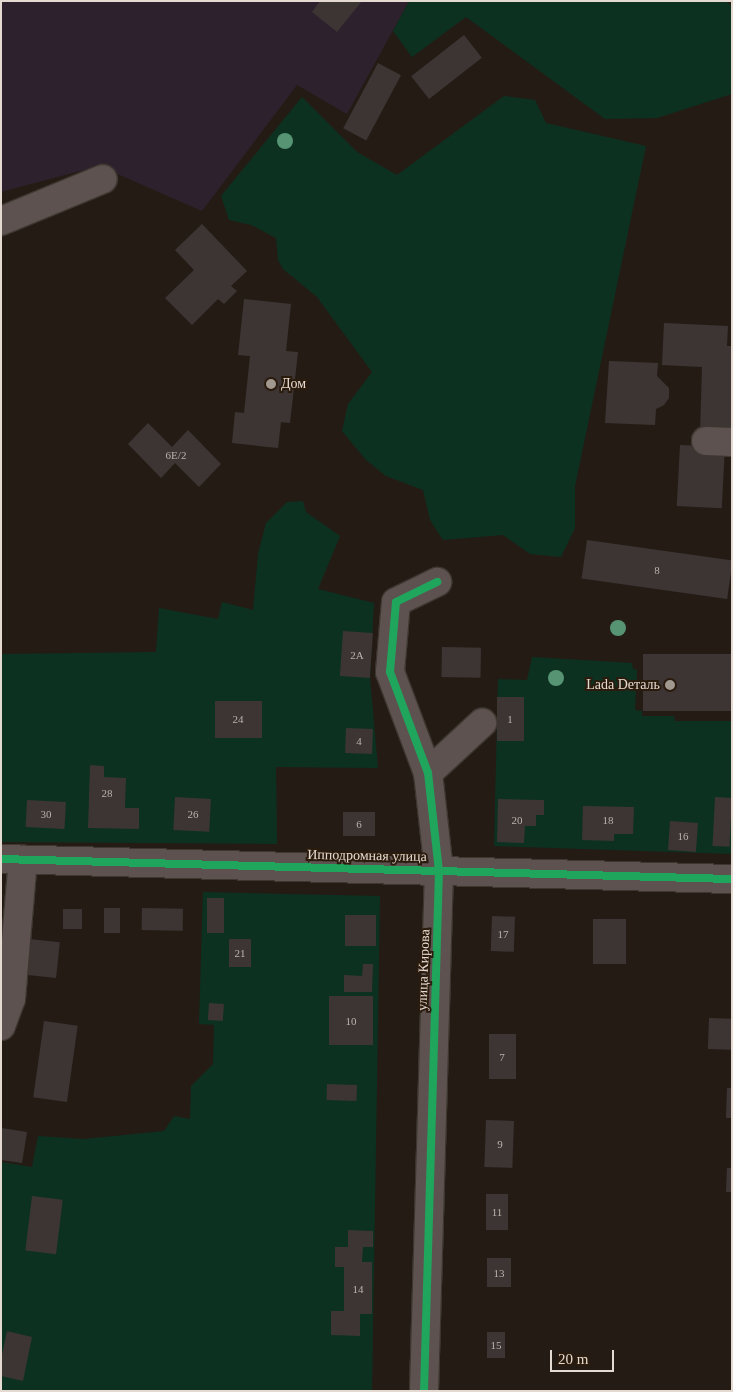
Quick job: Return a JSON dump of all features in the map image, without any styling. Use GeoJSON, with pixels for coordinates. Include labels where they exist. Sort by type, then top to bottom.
{"type":"FeatureCollection","features":[{"type":"Feature","properties":{"kind":"street"},"geometry":{"type":"LineString","coordinates":[[1,220],[103,179]]}},
{"type":"Feature","properties":{"kind":"street","name":"улица Кирова"},"geometry":{"type":"LineString","coordinates":[[424,1391],[439,871],[428,773],[390,672],[396,602],[437,582]]}},
{"type":"Feature","properties":{"kind":"street"},"geometry":{"type":"LineString","coordinates":[[428,773],[482,723]]}},
{"type":"Feature","properties":{"kind":"street"},"geometry":{"type":"LineString","coordinates":[[1,1026],[6,998],[12,860]]}},
{"type":"Feature","properties":{"kind":"street","name":"Ипподромная улица"},"geometry":{"type":"LineString","coordinates":[[12,860],[732,879]]}},
{"type":"Feature","properties":{"kind":"shaded area"},"geometry":{"type":"Polygon","coordinates":[[[1,1],[409,1],[347,114],[297,85],[202,211],[99,166],[1,192],[1,1]]]}},
{"type":"Feature","properties":{"kind":"green space"},"geometry":{"type":"Polygon","coordinates":[[[409,1],[725,1],[732,6],[732,94],[657,118],[605,119],[466,17],[412,57],[393,31],[409,1]]]}},
{"type":"Feature","properties":{"kind":"green space"},"geometry":{"type":"Polygon","coordinates":[[[504,96],[535,100],[546,123],[646,146],[575,486],[575,528],[561,557],[530,554],[503,535],[443,540],[430,520],[423,490],[386,476],[366,460],[342,431],[348,404],[372,372],[317,297],[283,269],[278,260],[276,238],[251,225],[229,220],[221,196],[302,97],[357,152],[397,175],[504,96]]]}},
{"type":"Feature","properties":{"kind":"green space"},"geometry":{"type":"Polygon","coordinates":[[[303,501],[306,512],[340,536],[318,589],[374,603],[370,678],[378,768],[276,767],[277,844],[1,842],[1,654],[156,652],[159,608],[218,619],[222,602],[253,610],[258,554],[266,523],[287,502],[303,501]]]}},
{"type":"Feature","properties":{"kind":"green space"},"geometry":{"type":"Polygon","coordinates":[[[532,657],[632,663],[633,669],[637,670],[635,710],[642,711],[642,716],[674,716],[675,721],[732,721],[732,854],[494,846],[498,679],[527,680],[532,657]]]}},
{"type":"Feature","properties":{"kind":"green space"},"geometry":{"type":"Polygon","coordinates":[[[203,892],[380,896],[372,1391],[1,1391],[1,1162],[32,1167],[38,1136],[84,1139],[164,1131],[174,1116],[190,1119],[191,1086],[213,1064],[214,1025],[199,1024],[203,892]]]}},
{"type":"Feature","properties":{"kind":"building"},"geometry":{"type":"Polygon","coordinates":[[[320,1],[362,1],[337,32],[312,12],[320,1]]]}},
{"type":"Feature","properties":{"kind":"building"},"geometry":{"type":"Polygon","coordinates":[[[464,35],[482,58],[429,99],[411,76],[464,35]]]}},
{"type":"Feature","properties":{"kind":"building"},"geometry":{"type":"Polygon","coordinates":[[[378,63],[401,75],[366,141],[343,128],[378,63]]]}},
{"type":"Feature","properties":{"kind":"building"},"geometry":{"type":"Polygon","coordinates":[[[202,224],[247,271],[231,286],[237,291],[224,304],[218,299],[192,325],[165,298],[194,270],[175,250],[202,224]]]}},
{"type":"Feature","properties":{"kind":"building","name":"Дом"},"geometry":{"type":"Polygon","coordinates":[[[244,299],[291,304],[286,351],[298,352],[290,423],[281,422],[278,448],[232,443],[235,412],[244,413],[250,356],[238,355],[244,299]]]}},
{"type":"Feature","properties":{"kind":"building"},"geometry":{"type":"Polygon","coordinates":[[[664,323],[728,326],[727,346],[732,346],[732,436],[700,434],[702,367],[662,365],[664,323]]]}},
{"type":"Feature","properties":{"kind":"building"},"geometry":{"type":"Polygon","coordinates":[[[609,361],[658,363],[657,376],[669,388],[669,398],[664,405],[656,409],[655,425],[605,423],[609,361]]]}},
{"type":"Feature","properties":{"kind":"building"},"geometry":{"type":"Polygon","coordinates":[[[148,423],[172,447],[188,430],[221,464],[199,487],[175,463],[161,478],[128,444],[148,423]]]}},
{"type":"Feature","properties":{"kind":"building"},"geometry":{"type":"Polygon","coordinates":[[[680,445],[725,447],[722,508],[677,506],[680,445]]]}},
{"type":"Feature","properties":{"kind":"building"},"geometry":{"type":"Polygon","coordinates":[[[587,540],[732,560],[727,599],[582,579],[587,540]]]}},
{"type":"Feature","properties":{"kind":"building"},"geometry":{"type":"Polygon","coordinates":[[[343,631],[373,633],[370,678],[340,676],[343,631]]]}},
{"type":"Feature","properties":{"kind":"building"},"geometry":{"type":"Polygon","coordinates":[[[442,647],[481,648],[480,678],[441,677],[442,647]]]}},
{"type":"Feature","properties":{"kind":"building"},"geometry":{"type":"Polygon","coordinates":[[[643,654],[732,654],[732,711],[643,711],[643,654]]]}},
{"type":"Feature","properties":{"kind":"building"},"geometry":{"type":"Polygon","coordinates":[[[497,697],[524,697],[524,741],[497,741],[497,697]]]}},
{"type":"Feature","properties":{"kind":"building"},"geometry":{"type":"Polygon","coordinates":[[[215,701],[262,701],[262,738],[215,738],[215,701]]]}},
{"type":"Feature","properties":{"kind":"building"},"geometry":{"type":"Polygon","coordinates":[[[346,728],[373,729],[372,754],[345,753],[346,728]]]}},
{"type":"Feature","properties":{"kind":"building"},"geometry":{"type":"Polygon","coordinates":[[[90,765],[104,766],[104,777],[126,778],[125,808],[139,808],[139,829],[88,828],[90,765]]]}},
{"type":"Feature","properties":{"kind":"building"},"geometry":{"type":"Polygon","coordinates":[[[175,797],[211,799],[209,832],[173,830],[175,797]]]}},
{"type":"Feature","properties":{"kind":"building"},"geometry":{"type":"Polygon","coordinates":[[[715,797],[732,798],[729,847],[712,846],[715,797]]]}},
{"type":"Feature","properties":{"kind":"building"},"geometry":{"type":"Polygon","coordinates":[[[498,799],[544,800],[544,815],[536,815],[536,826],[525,826],[524,843],[497,842],[498,799]]]}},
{"type":"Feature","properties":{"kind":"building"},"geometry":{"type":"Polygon","coordinates":[[[27,800],[66,802],[65,829],[26,827],[27,800]]]}},
{"type":"Feature","properties":{"kind":"building"},"geometry":{"type":"Polygon","coordinates":[[[583,806],[634,807],[633,834],[614,834],[614,841],[582,840],[583,806]]]}},
{"type":"Feature","properties":{"kind":"building"},"geometry":{"type":"Polygon","coordinates":[[[343,812],[375,812],[375,836],[343,836],[343,812]]]}},
{"type":"Feature","properties":{"kind":"building"},"geometry":{"type":"Polygon","coordinates":[[[670,821],[698,823],[696,852],[668,850],[670,821]]]}},
{"type":"Feature","properties":{"kind":"building"},"geometry":{"type":"Polygon","coordinates":[[[207,898],[224,898],[224,933],[207,933],[207,898]]]}},
{"type":"Feature","properties":{"kind":"building"},"geometry":{"type":"Polygon","coordinates":[[[104,908],[120,908],[120,933],[104,933],[104,908]]]}},
{"type":"Feature","properties":{"kind":"building"},"geometry":{"type":"Polygon","coordinates":[[[142,908],[183,909],[183,931],[142,930],[142,908]]]}},
{"type":"Feature","properties":{"kind":"building"},"geometry":{"type":"Polygon","coordinates":[[[63,909],[82,909],[82,929],[63,929],[63,909]]]}},
{"type":"Feature","properties":{"kind":"building"},"geometry":{"type":"Polygon","coordinates":[[[345,915],[376,915],[376,946],[345,946],[345,915]]]}},
{"type":"Feature","properties":{"kind":"building"},"geometry":{"type":"Polygon","coordinates":[[[492,916],[515,917],[514,952],[491,951],[492,916]]]}},
{"type":"Feature","properties":{"kind":"building"},"geometry":{"type":"Polygon","coordinates":[[[593,919],[626,919],[626,964],[593,964],[593,919]]]}},
{"type":"Feature","properties":{"kind":"building"},"geometry":{"type":"Polygon","coordinates":[[[29,939],[60,942],[56,978],[25,975],[29,939]]]}},
{"type":"Feature","properties":{"kind":"building"},"geometry":{"type":"Polygon","coordinates":[[[229,939],[251,939],[251,967],[229,967],[229,939]]]}},
{"type":"Feature","properties":{"kind":"building"},"geometry":{"type":"Polygon","coordinates":[[[363,964],[373,964],[372,992],[344,992],[344,975],[362,976],[363,964]]]}},
{"type":"Feature","properties":{"kind":"building"},"geometry":{"type":"Polygon","coordinates":[[[329,996],[373,996],[373,1045],[329,1045],[329,996]]]}},
{"type":"Feature","properties":{"kind":"building"},"geometry":{"type":"Polygon","coordinates":[[[209,1003],[224,1004],[223,1021],[208,1020],[209,1003]]]}},
{"type":"Feature","properties":{"kind":"building"},"geometry":{"type":"Polygon","coordinates":[[[709,1018],[732,1019],[731,1050],[708,1049],[709,1018]]]}},
{"type":"Feature","properties":{"kind":"building"},"geometry":{"type":"Polygon","coordinates":[[[44,1021],[78,1026],[67,1102],[33,1097],[44,1021]]]}},
{"type":"Feature","properties":{"kind":"building"},"geometry":{"type":"Polygon","coordinates":[[[489,1034],[516,1034],[516,1079],[489,1079],[489,1034]]]}},
{"type":"Feature","properties":{"kind":"building"},"geometry":{"type":"Polygon","coordinates":[[[327,1084],[357,1085],[356,1101],[326,1100],[327,1084]]]}},
{"type":"Feature","properties":{"kind":"building"},"geometry":{"type":"Polygon","coordinates":[[[727,1088],[732,1088],[732,1118],[726,1118],[727,1088]]]}},
{"type":"Feature","properties":{"kind":"building"},"geometry":{"type":"Polygon","coordinates":[[[486,1120],[514,1121],[512,1168],[484,1167],[486,1120]]]}},
{"type":"Feature","properties":{"kind":"building"},"geometry":{"type":"Polygon","coordinates":[[[1,1128],[27,1132],[22,1163],[1,1160],[1,1128]]]}},
{"type":"Feature","properties":{"kind":"building"},"geometry":{"type":"Polygon","coordinates":[[[727,1168],[732,1168],[732,1192],[726,1192],[727,1168]]]}},
{"type":"Feature","properties":{"kind":"building"},"geometry":{"type":"Polygon","coordinates":[[[486,1194],[508,1194],[508,1230],[486,1230],[486,1194]]]}},
{"type":"Feature","properties":{"kind":"building"},"geometry":{"type":"Polygon","coordinates":[[[32,1196],[63,1200],[56,1254],[25,1251],[32,1196]]]}},
{"type":"Feature","properties":{"kind":"building"},"geometry":{"type":"Polygon","coordinates":[[[348,1230],[373,1231],[373,1247],[363,1247],[362,1262],[372,1262],[372,1314],[360,1314],[360,1336],[331,1335],[331,1311],[344,1311],[344,1267],[335,1267],[335,1247],[348,1247],[348,1230]]]}},
{"type":"Feature","properties":{"kind":"building"},"geometry":{"type":"Polygon","coordinates":[[[487,1258],[511,1258],[511,1287],[487,1287],[487,1258]]]}},
{"type":"Feature","properties":{"kind":"building"},"geometry":{"type":"Polygon","coordinates":[[[7,1331],[32,1337],[23,1381],[1,1376],[1,1359],[7,1331]]]}},
{"type":"Feature","properties":{"kind":"building"},"geometry":{"type":"Polygon","coordinates":[[[487,1332],[505,1332],[505,1358],[487,1358],[487,1332]]]}},
{"type":"Feature","properties":{"kind":"cycle path"},"geometry":{"type":"LineString","coordinates":[[424,1391],[439,871],[428,773],[390,672],[396,602],[437,582]]}},
{"type":"Feature","properties":{"kind":"cycle path"},"geometry":{"type":"LineString","coordinates":[[1,859],[732,879]]}},
{"type":"Feature","properties":{"kind":"place","name":"Дом"},"geometry":{"type":"Point","coordinates":[271,384]}},
{"type":"Feature","properties":{"kind":"place","name":"Lada Dеталь"},"geometry":{"type":"Point","coordinates":[670,685]}}]}
